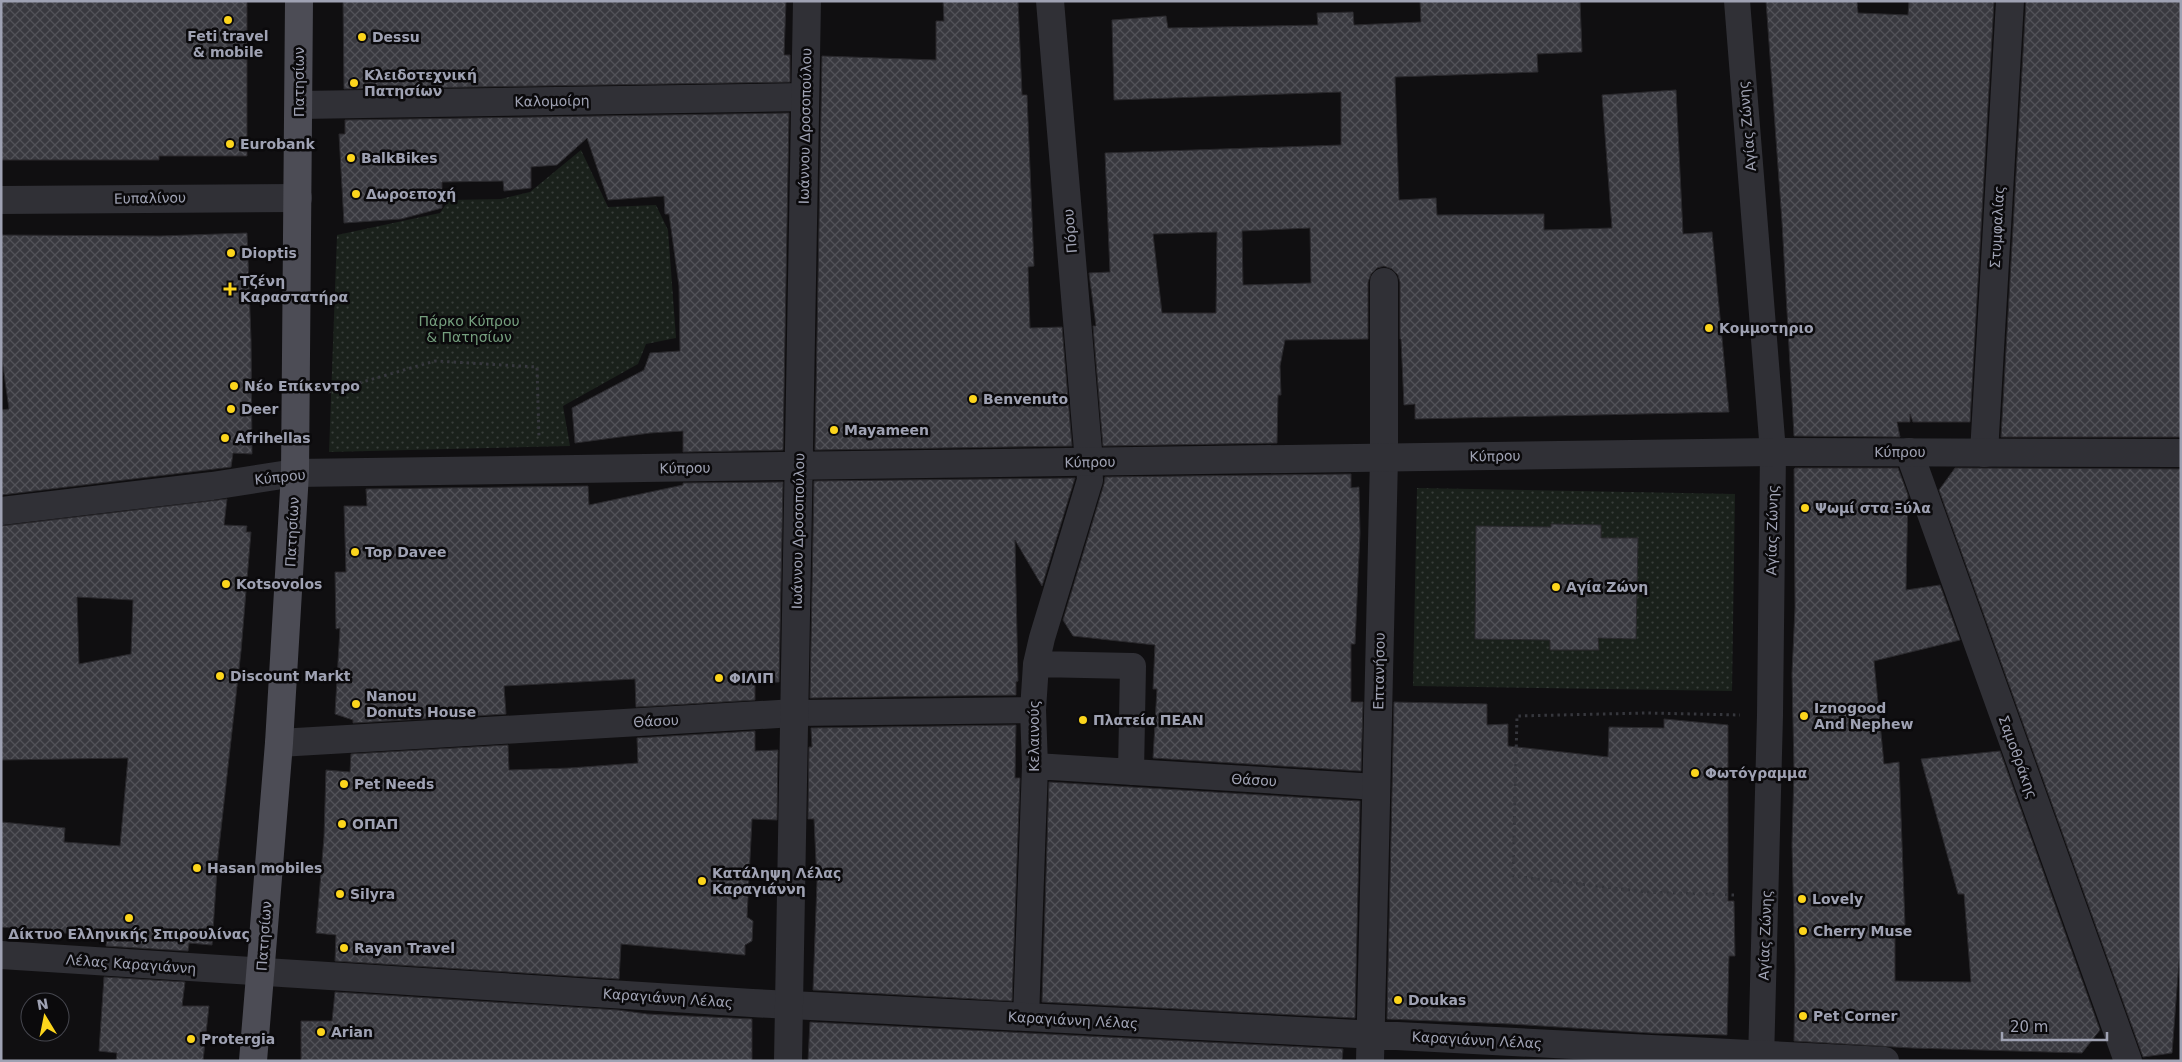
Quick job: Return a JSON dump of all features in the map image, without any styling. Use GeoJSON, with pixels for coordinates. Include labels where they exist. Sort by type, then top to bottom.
{"type":"FeatureCollection","features":[{"type":"Feature","properties":{"kind":"main road","name":"Πατησίων"},"geometry":{"type":"LineString","coordinates":[[253,1061],[279,743],[295,473],[299,1]]}},
{"type":"Feature","properties":{"kind":"street","name":"Ιωάννου Δροσοπούλου"},"geometry":{"type":"LineString","coordinates":[[788,1061],[807,1]]}},
{"type":"Feature","properties":{"kind":"street","name":"Πόρου"},"geometry":{"type":"LineString","coordinates":[[1050,1],[1089,462]]}},
{"type":"Feature","properties":{"kind":"street","name":"Αγίας Ζώνης"},"geometry":{"type":"LineString","coordinates":[[1737,1],[1773,452],[1767,896],[1761,1058]]}},
{"type":"Feature","properties":{"kind":"street","name":"Στυμφαλίας"},"geometry":{"type":"LineString","coordinates":[[1984,453],[2010,1]]}},
{"type":"Feature","properties":{"kind":"street","name":"Καλομοίρη"},"geometry":{"type":"LineString","coordinates":[[299,105],[805,98]]}},
{"type":"Feature","properties":{"kind":"street","name":"Ευπαλίνου"},"geometry":{"type":"LineString","coordinates":[[1,200],[298,198]]}},
{"type":"Feature","properties":{"kind":"street","name":"Επτανήσου"},"geometry":{"type":"LineString","coordinates":[[1371,1048],[1384,458],[1384,282]]}},
{"type":"Feature","properties":{"kind":"street","name":"Κύπρου"},"geometry":{"type":"LineString","coordinates":[[1,511],[212,486],[295,473],[1773,452],[2181,453]]}},
{"type":"Feature","properties":{"kind":"street","name":"Σαμοθράκης"},"geometry":{"type":"LineString","coordinates":[[1909,452],[2128,1061]]}},
{"type":"Feature","properties":{"kind":"street","name":"Κελαινούς"},"geometry":{"type":"LineString","coordinates":[[1026,1018],[1035,766],[1033,710],[1036,664],[1042,638],[1090,480],[1089,462]]}},
{"type":"Feature","properties":{"kind":"street"},"geometry":{"type":"LineString","coordinates":[[1036,664],[1132,666],[1131,772]]}},
{"type":"Feature","properties":{"kind":"street","name":"Θάσου"},"geometry":{"type":"LineString","coordinates":[[279,743],[795,713],[1033,710]]}},
{"type":"Feature","properties":{"kind":"street","name":"Θάσου"},"geometry":{"type":"LineString","coordinates":[[1035,766],[1377,787]]}},
{"type":"Feature","properties":{"kind":"street","name":"Λέλας Καραγιάννη"},"geometry":{"type":"LineString","coordinates":[[1,955],[261,972]]}},
{"type":"Feature","properties":{"kind":"street","name":"Καραγιάννη Λέλας"},"geometry":{"type":"LineString","coordinates":[[261,972],[1026,1018],[1371,1048],[1885,1061]]}},
{"type":"Feature","properties":{"kind":"path"},"geometry":{"type":"LineString","coordinates":[[327,392],[435,360],[537,367],[540,469]]}},
{"type":"Feature","properties":{"kind":"path"},"geometry":{"type":"LineString","coordinates":[[1767,896],[1646,892],[1513,876],[1517,716],[1647,713],[1770,715]]}},
{"type":"Feature","properties":{"kind":"green space","name":"Πάρκο Κύπρου & Πατησίων"},"geometry":{"type":"Polygon","coordinates":[[[581,150],[608,207],[656,205],[668,230],[676,338],[646,344],[638,364],[563,406],[570,446],[329,452],[337,235],[440,213],[449,200],[501,199],[530,192],[581,150]]]}},
{"type":"Feature","properties":{"kind":"green space"},"geometry":{"type":"Polygon","coordinates":[[[1417,488],[1735,494],[1732,691],[1413,686],[1417,488]]]}},
{"type":"Feature","properties":{"kind":"building"},"geometry":{"type":"Polygon","coordinates":[[[1,1],[247,1],[247,156],[159,156],[159,160],[1,160],[1,1]]]}},
{"type":"Feature","properties":{"kind":"building"},"geometry":{"type":"Polygon","coordinates":[[[343,1],[786,1],[784,55],[790,55],[790,82],[344,89],[343,1]]]}},
{"type":"Feature","properties":{"kind":"building"},"geometry":{"type":"Polygon","coordinates":[[[943,1],[1018,1],[1022,95],[1027,95],[1034,266],[1028,267],[1030,328],[1062,327],[1072,446],[815,450],[822,56],[936,60],[936,21],[944,21],[943,1]]]}},
{"type":"Feature","properties":{"kind":"building"},"geometry":{"type":"Polygon","coordinates":[[[1420,1],[1580,1],[1582,52],[1537,54],[1538,72],[1395,77],[1399,200],[1436,198],[1437,215],[1544,214],[1544,230],[1612,228],[1602,95],[1676,90],[1683,234],[1712,232],[1729,412],[1415,419],[1415,404],[1404,405],[1400,339],[1400,282],[1398,275],[1392,269],[1384,266],[1377,268],[1371,274],[1368,282],[1368,339],[1285,340],[1280,366],[1281,395],[1278,395],[1277,443],[1103,446],[1093,326],[1096,326],[1089,273],[1110,272],[1105,153],[1341,145],[1341,92],[1114,100],[1112,20],[1166,16],[1168,28],[1318,25],[1317,13],[1353,12],[1354,25],[1421,22],[1420,1]],[[1310,228],[1242,231],[1243,285],[1311,283],[1310,228]],[[1217,232],[1153,234],[1162,313],[1216,313],[1217,232]]]}},
{"type":"Feature","properties":{"kind":"building"},"geometry":{"type":"Polygon","coordinates":[[[1766,1],[1857,1],[1858,13],[1908,15],[1909,1],[1994,1],[1970,422],[1913,422],[1910,414],[1910,422],[1897,422],[1900,437],[1794,436],[1782,222],[1766,1]]]}},
{"type":"Feature","properties":{"kind":"building"},"geometry":{"type":"Polygon","coordinates":[[[2026,1],[2181,1],[2181,437],[2001,437],[2026,1]]]}},
{"type":"Feature","properties":{"kind":"building"},"geometry":{"type":"Polygon","coordinates":[[[789,113],[783,450],[683,452],[683,431],[650,433],[575,443],[572,408],[644,370],[650,353],[680,351],[679,286],[669,214],[665,214],[664,196],[608,200],[587,138],[557,165],[531,167],[531,188],[504,191],[503,181],[442,182],[442,208],[401,219],[344,223],[339,134],[345,134],[345,120],[789,113]]]}},
{"type":"Feature","properties":{"kind":"building"},"geometry":{"type":"Polygon","coordinates":[[[247,233],[251,339],[252,454],[233,453],[231,467],[1,495],[1,410],[9,409],[1,352],[1,235],[161,236],[247,233]]]}},
{"type":"Feature","properties":{"kind":"building"},"geometry":{"type":"Polygon","coordinates":[[[1795,468],[1898,468],[1908,495],[1906,590],[1940,585],[1960,640],[1874,661],[1884,764],[1899,762],[1905,925],[1895,926],[1895,981],[1971,982],[1964,894],[1958,894],[1921,759],[2000,751],[2100,1030],[2082,1053],[1912,1048],[1794,1041],[1792,674],[1795,608],[1795,468]]]}},
{"type":"Feature","properties":{"kind":"building"},"geometry":{"type":"Polygon","coordinates":[[[1955,468],[2181,469],[2181,936],[2172,1053],[2143,1057],[1939,490],[1955,468]]]}},
{"type":"Feature","properties":{"kind":"building"},"geometry":{"type":"Polygon","coordinates":[[[1351,474],[1351,488],[1359,487],[1360,533],[1355,644],[1351,644],[1351,702],[1363,702],[1361,771],[1153,758],[1157,689],[1153,689],[1155,645],[1073,636],[1063,620],[1105,477],[1351,474]]]}},
{"type":"Feature","properties":{"kind":"building"},"geometry":{"type":"Polygon","coordinates":[[[1075,478],[1042,586],[1015,540],[1018,681],[1016,682],[1016,695],[810,698],[814,481],[1075,478]]]}},
{"type":"Feature","properties":{"kind":"building"},"geometry":{"type":"Polygon","coordinates":[[[783,482],[779,682],[755,683],[755,700],[636,707],[635,679],[504,686],[506,714],[353,723],[353,720],[335,714],[340,628],[336,629],[335,572],[346,572],[344,506],[367,506],[366,489],[588,486],[589,505],[683,485],[683,483],[783,482]]]}},
{"type":"Feature","properties":{"kind":"building"},"geometry":{"type":"Polygon","coordinates":[[[227,499],[224,525],[247,526],[246,532],[251,532],[241,651],[218,856],[212,945],[189,943],[188,951],[106,946],[107,937],[1,927],[1,822],[65,828],[64,842],[120,846],[128,758],[1,760],[1,526],[227,499]],[[77,597],[79,664],[131,654],[133,600],[77,597]]]}},
{"type":"Feature","properties":{"kind":"building","name":"Αγία Ζώνη"},"geometry":{"type":"Polygon","coordinates":[[[1551,524],[1601,525],[1601,538],[1638,538],[1636,639],[1598,638],[1599,650],[1550,650],[1550,640],[1475,639],[1476,526],[1551,527],[1551,524]]]}},
{"type":"Feature","properties":{"kind":"building"},"geometry":{"type":"Polygon","coordinates":[[[1394,702],[1487,704],[1487,725],[1508,724],[1508,746],[1608,757],[1609,727],[1664,728],[1664,719],[1728,725],[1728,901],[1734,901],[1735,956],[1729,956],[1727,1035],[1651,1033],[1511,1024],[1387,1019],[1394,702]]]}},
{"type":"Feature","properties":{"kind":"building"},"geometry":{"type":"Polygon","coordinates":[[[1016,725],[1015,778],[1020,778],[1012,1001],[813,990],[817,882],[814,819],[808,819],[809,747],[812,747],[811,728],[1016,725]]]}},
{"type":"Feature","properties":{"kind":"building"},"geometry":{"type":"Polygon","coordinates":[[[755,731],[755,751],[778,750],[777,820],[752,819],[747,917],[753,921],[752,941],[745,945],[745,955],[621,944],[619,979],[335,961],[336,935],[316,933],[324,837],[326,770],[350,772],[351,754],[508,745],[509,770],[570,768],[638,763],[637,738],[755,731]]]}},
{"type":"Feature","properties":{"kind":"building"},"geometry":{"type":"Polygon","coordinates":[[[1049,782],[1360,801],[1355,1018],[1042,1002],[1049,782]]]}},
{"type":"Feature","properties":{"kind":"building"},"geometry":{"type":"Polygon","coordinates":[[[104,977],[185,982],[182,1006],[209,1006],[203,1061],[116,1061],[117,1053],[99,1051],[104,977]]]}},
{"type":"Feature","properties":{"kind":"building"},"geometry":{"type":"Polygon","coordinates":[[[335,992],[618,1010],[647,1014],[752,1019],[752,1061],[301,1061],[301,1021],[332,1021],[335,992]]]}},
{"type":"Feature","properties":{"kind":"building"},"geometry":{"type":"Polygon","coordinates":[[[810,1022],[1343,1049],[1342,1061],[808,1061],[810,1022]]]}},
{"type":"Feature","properties":{"kind":"place","name":"Feti travel & mobile"},"geometry":{"type":"Point","coordinates":[228,20]}},
{"type":"Feature","properties":{"kind":"place","name":"Dessu"},"geometry":{"type":"Point","coordinates":[362,37]}},
{"type":"Feature","properties":{"kind":"place","name":"Κλειδοτεχνική Πατησίων"},"geometry":{"type":"Point","coordinates":[354,83]}},
{"type":"Feature","properties":{"kind":"place","name":"Eurobank"},"geometry":{"type":"Point","coordinates":[230,144]}},
{"type":"Feature","properties":{"kind":"place","name":"BalkBikes"},"geometry":{"type":"Point","coordinates":[351,158]}},
{"type":"Feature","properties":{"kind":"place","name":"Δωροεποχή"},"geometry":{"type":"Point","coordinates":[356,194]}},
{"type":"Feature","properties":{"kind":"place","name":"Dioptis"},"geometry":{"type":"Point","coordinates":[231,253]}},
{"type":"Feature","properties":{"kind":"place","name":"Τζένη Καραστατήρα"},"geometry":{"type":"Point","coordinates":[230,289]}},
{"type":"Feature","properties":{"kind":"place","name":"Κομμοτηριο"},"geometry":{"type":"Point","coordinates":[1709,328]}},
{"type":"Feature","properties":{"kind":"place","name":"Νέο Επίκεντρο"},"geometry":{"type":"Point","coordinates":[234,386]}},
{"type":"Feature","properties":{"kind":"place","name":"Benvenuto"},"geometry":{"type":"Point","coordinates":[973,399]}},
{"type":"Feature","properties":{"kind":"place","name":"Deer"},"geometry":{"type":"Point","coordinates":[231,409]}},
{"type":"Feature","properties":{"kind":"place","name":"Mayameen"},"geometry":{"type":"Point","coordinates":[834,430]}},
{"type":"Feature","properties":{"kind":"place","name":"Afrihellas"},"geometry":{"type":"Point","coordinates":[225,438]}},
{"type":"Feature","properties":{"kind":"place","name":"Ψωμί στα Ξύλα"},"geometry":{"type":"Point","coordinates":[1805,508]}},
{"type":"Feature","properties":{"kind":"place","name":"Top Davee"},"geometry":{"type":"Point","coordinates":[355,552]}},
{"type":"Feature","properties":{"kind":"place","name":"Kotsovolos"},"geometry":{"type":"Point","coordinates":[226,584]}},
{"type":"Feature","properties":{"kind":"place","name":"Αγία Ζώνη"},"geometry":{"type":"Point","coordinates":[1556,587]}},
{"type":"Feature","properties":{"kind":"place","name":"Discount Markt"},"geometry":{"type":"Point","coordinates":[220,676]}},
{"type":"Feature","properties":{"kind":"place","name":"ΦΙΛΙΠ"},"geometry":{"type":"Point","coordinates":[719,678]}},
{"type":"Feature","properties":{"kind":"place","name":"Nanou Donuts House"},"geometry":{"type":"Point","coordinates":[356,704]}},
{"type":"Feature","properties":{"kind":"place","name":"Iznogood And Nephew"},"geometry":{"type":"Point","coordinates":[1804,716]}},
{"type":"Feature","properties":{"kind":"place","name":"Πλατεία ΠΕΑΝ"},"geometry":{"type":"Point","coordinates":[1083,720]}},
{"type":"Feature","properties":{"kind":"place","name":"Φωτόγραμμα"},"geometry":{"type":"Point","coordinates":[1695,773]}},
{"type":"Feature","properties":{"kind":"place","name":"Pet Needs"},"geometry":{"type":"Point","coordinates":[344,784]}},
{"type":"Feature","properties":{"kind":"place","name":"ΟΠΑΠ"},"geometry":{"type":"Point","coordinates":[342,824]}},
{"type":"Feature","properties":{"kind":"place","name":"Hasan mobiles"},"geometry":{"type":"Point","coordinates":[197,868]}},
{"type":"Feature","properties":{"kind":"place","name":"Κατάληψη Λέλας Καραγιάννη"},"geometry":{"type":"Point","coordinates":[702,881]}},
{"type":"Feature","properties":{"kind":"place","name":"Silyra"},"geometry":{"type":"Point","coordinates":[340,894]}},
{"type":"Feature","properties":{"kind":"place","name":"Lovely"},"geometry":{"type":"Point","coordinates":[1802,899]}},
{"type":"Feature","properties":{"kind":"place","name":"Δίκτυο Ελληνικής Σπιρουλίνας"},"geometry":{"type":"Point","coordinates":[129,918]}},
{"type":"Feature","properties":{"kind":"place","name":"Cherry Muse"},"geometry":{"type":"Point","coordinates":[1803,931]}},
{"type":"Feature","properties":{"kind":"place","name":"Rayan Travel"},"geometry":{"type":"Point","coordinates":[344,948]}},
{"type":"Feature","properties":{"kind":"place","name":"Doukas"},"geometry":{"type":"Point","coordinates":[1398,1000]}},
{"type":"Feature","properties":{"kind":"place","name":"Pet Corner"},"geometry":{"type":"Point","coordinates":[1803,1016]}},
{"type":"Feature","properties":{"kind":"place","name":"Arian"},"geometry":{"type":"Point","coordinates":[321,1032]}},
{"type":"Feature","properties":{"kind":"place","name":"Protergia"},"geometry":{"type":"Point","coordinates":[191,1039]}}]}
